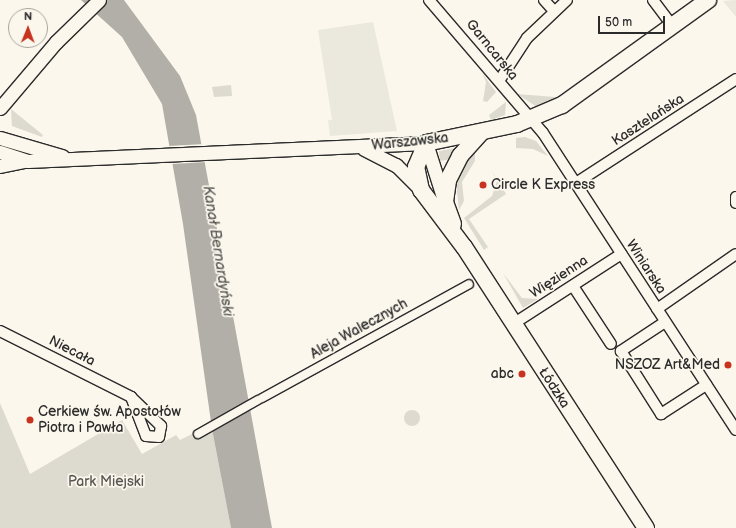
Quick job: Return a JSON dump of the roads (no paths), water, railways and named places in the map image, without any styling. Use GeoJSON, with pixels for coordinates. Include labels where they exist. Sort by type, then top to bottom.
{"type":"FeatureCollection","features":[{"type":"Feature","properties":{"kind":"main road","name":"Warszawska"},"geometry":{"type":"LineString","coordinates":[[426,143],[481,133],[531,120],[572,98],[673,27],[708,0]]}},
{"type":"Feature","properties":{"kind":"main road"},"geometry":{"type":"LineString","coordinates":[[445,202],[454,165],[481,133]]}},
{"type":"Feature","properties":{"kind":"main road"},"geometry":{"type":"LineString","coordinates":[[421,190],[416,167],[426,143]]}},
{"type":"Feature","properties":{"kind":"main road","name":"Łódzka"},"geometry":{"type":"LineString","coordinates":[[421,190],[464,247],[646,528]]}},
{"type":"Feature","properties":{"kind":"main road","name":"Łódzka"},"geometry":{"type":"LineString","coordinates":[[445,202],[464,247]]}},
{"type":"Feature","properties":{"kind":"street"},"geometry":{"type":"LineString","coordinates":[[0,108],[77,21],[99,0]]}},
{"type":"Feature","properties":{"kind":"street","name":"Garncarska"},"geometry":{"type":"LineString","coordinates":[[429,0],[531,120]]}},
{"type":"Feature","properties":{"kind":"street"},"geometry":{"type":"LineString","coordinates":[[544,0],[554,11]]}},
{"type":"Feature","properties":{"kind":"street"},"geometry":{"type":"LineString","coordinates":[[499,81],[527,38],[567,0]]}},
{"type":"Feature","properties":{"kind":"street"},"geometry":{"type":"LineString","coordinates":[[653,0],[673,27]]}},
{"type":"Feature","properties":{"kind":"street","name":"Kasztelańska"},"geometry":{"type":"LineString","coordinates":[[576,183],[736,79]]}},
{"type":"Feature","properties":{"kind":"street","name":"Winiarska"},"geometry":{"type":"LineString","coordinates":[[531,120],[576,183],[736,430]]}},
{"type":"Feature","properties":{"kind":"street","name":"Warszawska"},"geometry":{"type":"LineString","coordinates":[[0,138],[72,159]]}},
{"type":"Feature","properties":{"kind":"street"},"geometry":{"type":"LineString","coordinates":[[426,143],[445,202]]}},
{"type":"Feature","properties":{"kind":"street","name":"Warszawska"},"geometry":{"type":"LineString","coordinates":[[0,152],[28,160],[360,148],[426,143]]}},
{"type":"Feature","properties":{"kind":"street"},"geometry":{"type":"LineString","coordinates":[[360,148],[396,165],[421,190]]}},
{"type":"Feature","properties":{"kind":"street"},"geometry":{"type":"LineString","coordinates":[[0,166],[28,160]]}},
{"type":"Feature","properties":{"kind":"street"},"geometry":{"type":"LineString","coordinates":[[736,197],[736,203]]}},
{"type":"Feature","properties":{"kind":"street","name":"Więzienna"},"geometry":{"type":"LineString","coordinates":[[513,324],[621,254]]}},
{"type":"Feature","properties":{"kind":"street"},"geometry":{"type":"LineString","coordinates":[[657,309],[736,254]]}},
{"type":"Feature","properties":{"kind":"street","name":"Aleja Walecznych"},"geometry":{"type":"LineString","coordinates":[[198,434],[469,284]]}},
{"type":"Feature","properties":{"kind":"street"},"geometry":{"type":"LineString","coordinates":[[572,286],[611,344]]}},
{"type":"Feature","properties":{"kind":"street"},"geometry":{"type":"LineString","coordinates":[[665,322],[621,351],[661,414],[706,384]]}},
{"type":"Feature","properties":{"kind":"street","name":"Niecała"},"geometry":{"type":"LineString","coordinates":[[0,331],[131,397]]}},
{"type":"Feature","properties":{"kind":"water","name":"Kanał Bernardyński"},"geometry":{"type":"Polygon","coordinates":[[[81,0],[124,0],[180,76],[196,115],[272,528],[231,528],[212,429],[183,224],[162,104],[122,37],[81,0]]]}},
{"type":"Feature","properties":{"kind":"place","name":"Circle K Express"},"geometry":{"type":"Point","coordinates":[483,185]}},
{"type":"Feature","properties":{"kind":"place","name":"NSZOZ Art&Med"},"geometry":{"type":"Point","coordinates":[728,365]}},
{"type":"Feature","properties":{"kind":"place","name":"abc"},"geometry":{"type":"Point","coordinates":[522,374]}},
{"type":"Feature","properties":{"kind":"place","name":"Cerkiew św. Apostołów Piotra i Pawła"},"geometry":{"type":"Point","coordinates":[30,420]}},
{"type":"Feature","properties":{"kind":"park label","name":"Park Miejski"},"geometry":{"type":"Point","coordinates":[106,482]}}]}
